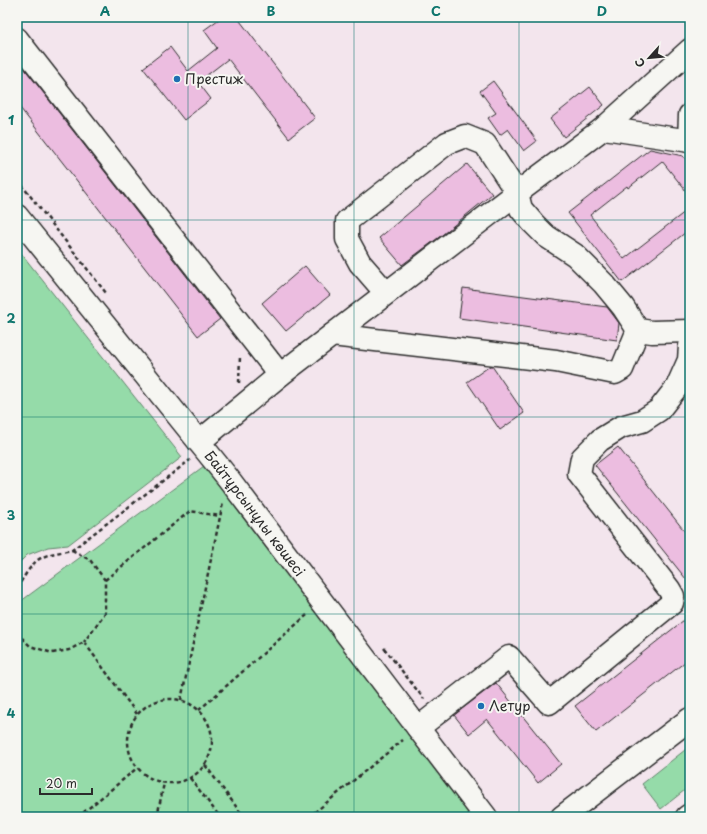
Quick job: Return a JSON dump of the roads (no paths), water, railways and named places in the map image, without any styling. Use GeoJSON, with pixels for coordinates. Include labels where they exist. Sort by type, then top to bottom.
{"type":"FeatureCollection","features":[{"type":"Feature","properties":{"kind":"street"},"geometry":{"type":"LineString","coordinates":[[17,38],[280,375]]}},
{"type":"Feature","properties":{"kind":"street"},"geometry":{"type":"LineString","coordinates":[[195,450],[238,410],[280,375],[604,128],[690,50]]}},
{"type":"Feature","properties":{"kind":"street"},"geometry":{"type":"LineString","coordinates":[[604,128],[689,141],[690,115]]}},
{"type":"Feature","properties":{"kind":"street"},"geometry":{"type":"LineString","coordinates":[[386,294],[360,263],[347,239],[347,221],[447,143],[465,136],[485,144],[517,193],[522,209],[533,223],[546,236],[575,255],[599,279],[623,307],[638,330],[652,332],[690,331]]}},
{"type":"Feature","properties":{"kind":"street","name":"Байтұрсынұлы көшесі"},"geometry":{"type":"LineString","coordinates":[[17,216],[195,450],[228,478],[486,817]]}},
{"type":"Feature","properties":{"kind":"street"},"geometry":{"type":"LineString","coordinates":[[332,335],[556,362],[615,373],[622,369],[638,330]]}},
{"type":"Feature","properties":{"kind":"street"},"geometry":{"type":"LineString","coordinates":[[418,728],[508,657],[549,704],[672,603],[673,596],[669,589],[578,474],[582,458],[600,440],[621,427],[642,422],[659,410],[677,387],[689,360],[690,346]]}},
{"type":"Feature","properties":{"kind":"street"},"geometry":{"type":"LineString","coordinates":[[562,817],[690,719]]}},
{"type":"Feature","properties":{"kind":"place","name":"Престиж"},"geometry":{"type":"Point","coordinates":[177,79]}},
{"type":"Feature","properties":{"kind":"place","name":"Летур"},"geometry":{"type":"Point","coordinates":[481,706]}}]}
